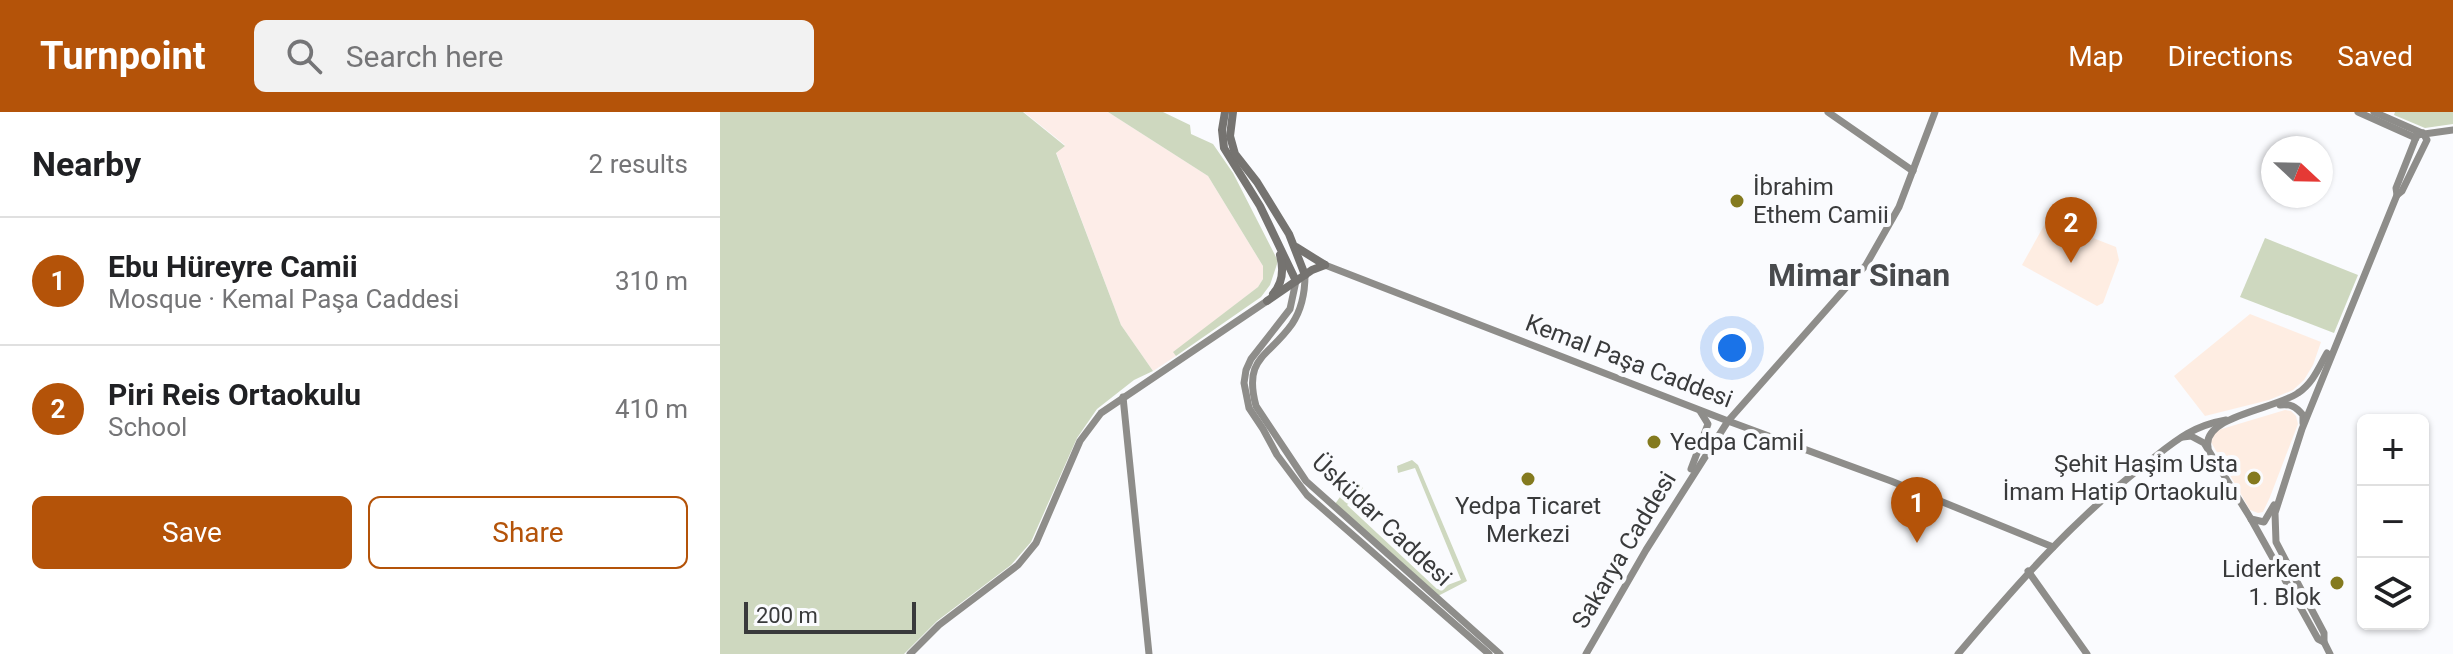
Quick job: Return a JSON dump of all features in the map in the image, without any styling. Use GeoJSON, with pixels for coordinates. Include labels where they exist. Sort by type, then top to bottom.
{"type":"FeatureCollection","features":[{"type":"Feature","properties":{"kind":"main road"},"geometry":{"type":"LineString","coordinates":[[1225,112],[1222,130],[1224,148],[1249,187],[1294,277]]}},
{"type":"Feature","properties":{"kind":"main road"},"geometry":{"type":"LineString","coordinates":[[1233,112],[1230,136],[1235,154],[1257,182],[1295,247],[1305,275]]}},
{"type":"Feature","properties":{"kind":"main road"},"geometry":{"type":"LineString","coordinates":[[1828,112],[1913,171]]}},
{"type":"Feature","properties":{"kind":"main road","name":"Sakarya Caddesi"},"geometry":{"type":"LineString","coordinates":[[1586,654],[1685,486],[1728,421],[1866,265],[1899,207],[1935,112]]}},
{"type":"Feature","properties":{"kind":"main road"},"geometry":{"type":"LineString","coordinates":[[2358,112],[2421,137],[2453,132]]}},
{"type":"Feature","properties":{"kind":"main road"},"geometry":{"type":"LineString","coordinates":[[2374,112],[2421,137]]}},
{"type":"Feature","properties":{"kind":"main road"},"geometry":{"type":"LineString","coordinates":[[2330,654],[2324,642],[2324,633],[2276,542],[2275,513],[2302,429],[2397,195],[2396,188],[2421,137]]}},
{"type":"Feature","properties":{"kind":"main road"},"geometry":{"type":"LineString","coordinates":[[1278,242],[1283,272],[1281,290]]}},
{"type":"Feature","properties":{"kind":"main road"},"geometry":{"type":"LineString","coordinates":[[1295,247],[1325,265]]}},
{"type":"Feature","properties":{"kind":"main road"},"geometry":{"type":"LineString","coordinates":[[1301,262],[1313,259]]}},
{"type":"Feature","properties":{"kind":"main road"},"geometry":{"type":"LineString","coordinates":[[910,654],[939,625],[1018,565],[1036,543],[1080,441],[1101,413],[1267,301],[1294,277],[1301,262]]}},
{"type":"Feature","properties":{"kind":"main road"},"geometry":{"type":"LineString","coordinates":[[1294,277],[1325,265]]}},
{"type":"Feature","properties":{"kind":"main road","name":"Kemal Paşa Caddesi"},"geometry":{"type":"LineString","coordinates":[[1325,265],[1891,481],[2053,547]]}},
{"type":"Feature","properties":{"kind":"main road","name":"Üsküdar Caddesi"},"geometry":{"type":"LineString","coordinates":[[1305,275],[1305,289],[1298,314],[1283,335],[1259,359],[1254,370],[1252,393],[1256,406],[1299,472],[1356,532],[1489,654]]}},
{"type":"Feature","properties":{"kind":"main road","name":"Üsküdar Caddesi"},"geometry":{"type":"LineString","coordinates":[[1294,277],[1290,309],[1251,359],[1244,383],[1249,408],[1277,455],[1307,495],[1356,532],[1500,654]]}},
{"type":"Feature","properties":{"kind":"main road"},"geometry":{"type":"LineString","coordinates":[[1281,290],[1294,293]]}},
{"type":"Feature","properties":{"kind":"main road"},"geometry":{"type":"LineString","coordinates":[[2274,406],[2310,383],[2338,338]]}},
{"type":"Feature","properties":{"kind":"main road"},"geometry":{"type":"LineString","coordinates":[[1123,397],[1149,654]]}},
{"type":"Feature","properties":{"kind":"main road"},"geometry":{"type":"LineString","coordinates":[[1958,654],[2028,571],[2109,492],[2180,438],[2204,423],[2290,404],[2303,415],[2302,429]]}},
{"type":"Feature","properties":{"kind":"main road"},"geometry":{"type":"LineString","coordinates":[[1685,486],[1708,424],[1699,409]]}},
{"type":"Feature","properties":{"kind":"main road"},"geometry":{"type":"LineString","coordinates":[[2213,459],[2208,438],[2213,429],[2226,420]]}},
{"type":"Feature","properties":{"kind":"main road"},"geometry":{"type":"LineString","coordinates":[[2180,438],[2191,436],[2204,443],[2251,519],[2318,639],[2324,642]]}},
{"type":"Feature","properties":{"kind":"main road"},"geometry":{"type":"LineString","coordinates":[[2251,519],[2264,522],[2278,499]]}},
{"type":"Feature","properties":{"kind":"main road"},"geometry":{"type":"LineString","coordinates":[[2028,571],[2087,654]]}},
{"type":"Feature","properties":{"kind":"shaded area"},"geometry":{"type":"Polygon","coordinates":[[[1024,112],[1108,112],[1208,176],[1263,266],[1263,279],[1258,287],[1174,352],[1176,356],[1153,371],[1121,325],[1056,152],[1065,145],[1024,112]]]}},
{"type":"Feature","properties":{"kind":"shaded area"},"geometry":{"type":"Polygon","coordinates":[[[2047,220],[2116,247],[2119,260],[2103,303],[2097,306],[2022,265],[2047,220]]]}},
{"type":"Feature","properties":{"kind":"shaded area"},"geometry":{"type":"Polygon","coordinates":[[[2250,314],[2321,342],[2313,365],[2293,390],[2269,400],[2205,416],[2174,376],[2250,314]]]}},
{"type":"Feature","properties":{"kind":"shaded area","name":"Şehit Haşim Usta İmam Hatip Ortaokulu"},"geometry":{"type":"Polygon","coordinates":[[[2285,410],[2296,416],[2298,424],[2270,497],[2263,512],[2258,513],[2250,510],[2211,442],[2215,431],[2285,410]]]}},
{"type":"Feature","properties":{"kind":"green space"},"geometry":{"type":"Polygon","coordinates":[[[720,112],[1023,112],[1065,146],[1056,153],[1121,325],[1153,371],[1134,380],[1097,409],[1077,438],[1031,542],[1011,565],[937,621],[904,654],[720,654],[720,112]]]}},
{"type":"Feature","properties":{"kind":"green space"},"geometry":{"type":"Polygon","coordinates":[[[1108,112],[1163,112],[1190,125],[1191,134],[1213,144],[1233,173],[1278,261],[1270,285],[1261,297],[1176,356],[1173,352],[1258,287],[1263,279],[1263,266],[1208,176],[1108,112]]]}},
{"type":"Feature","properties":{"kind":"green space"},"geometry":{"type":"Polygon","coordinates":[[[2395,112],[2453,112],[2453,124],[2425,128],[2394,115],[2395,112]]]}},
{"type":"Feature","properties":{"kind":"green space"},"geometry":{"type":"Polygon","coordinates":[[[2265,238],[2358,275],[2334,333],[2240,297],[2265,238]]]}},
{"type":"Feature","properties":{"kind":"green space"},"geometry":{"type":"Polygon","coordinates":[[[1412,460],[1418,465],[1467,581],[1438,596],[1335,504],[1359,484],[1363,488],[1347,505],[1437,589],[1461,580],[1415,468],[1398,473],[1397,466],[1412,460]]]}},
{"type":"Feature","properties":{"kind":"place","name":"İbrahim Ethem Camii"},"geometry":{"type":"Point","coordinates":[1737,201]}},
{"type":"Feature","properties":{"kind":"place","name":"Piri Reis Ortaokulu"},"geometry":{"type":"Point","coordinates":[2071,263]}},
{"type":"Feature","properties":{"kind":"place","name":"Yedpa Camiİ"},"geometry":{"type":"Point","coordinates":[1654,442]}},
{"type":"Feature","properties":{"kind":"place","name":"Şehit Haşim Usta İmam Hatip Ortaokulu"},"geometry":{"type":"Point","coordinates":[2254,478]}},
{"type":"Feature","properties":{"kind":"place","name":"Yedpa Ticaret Merkezi"},"geometry":{"type":"Point","coordinates":[1528,479]}},
{"type":"Feature","properties":{"kind":"place","name":"Ebu Hüreyre Camii"},"geometry":{"type":"Point","coordinates":[1917,543]}},
{"type":"Feature","properties":{"kind":"place","name":"Liderkent 1. Blok"},"geometry":{"type":"Point","coordinates":[2337,583]}},
{"type":"Feature","properties":{"kind":"district","name":"Mimar Sinan"},"geometry":{"type":"Point","coordinates":[1859,275]}}]}
